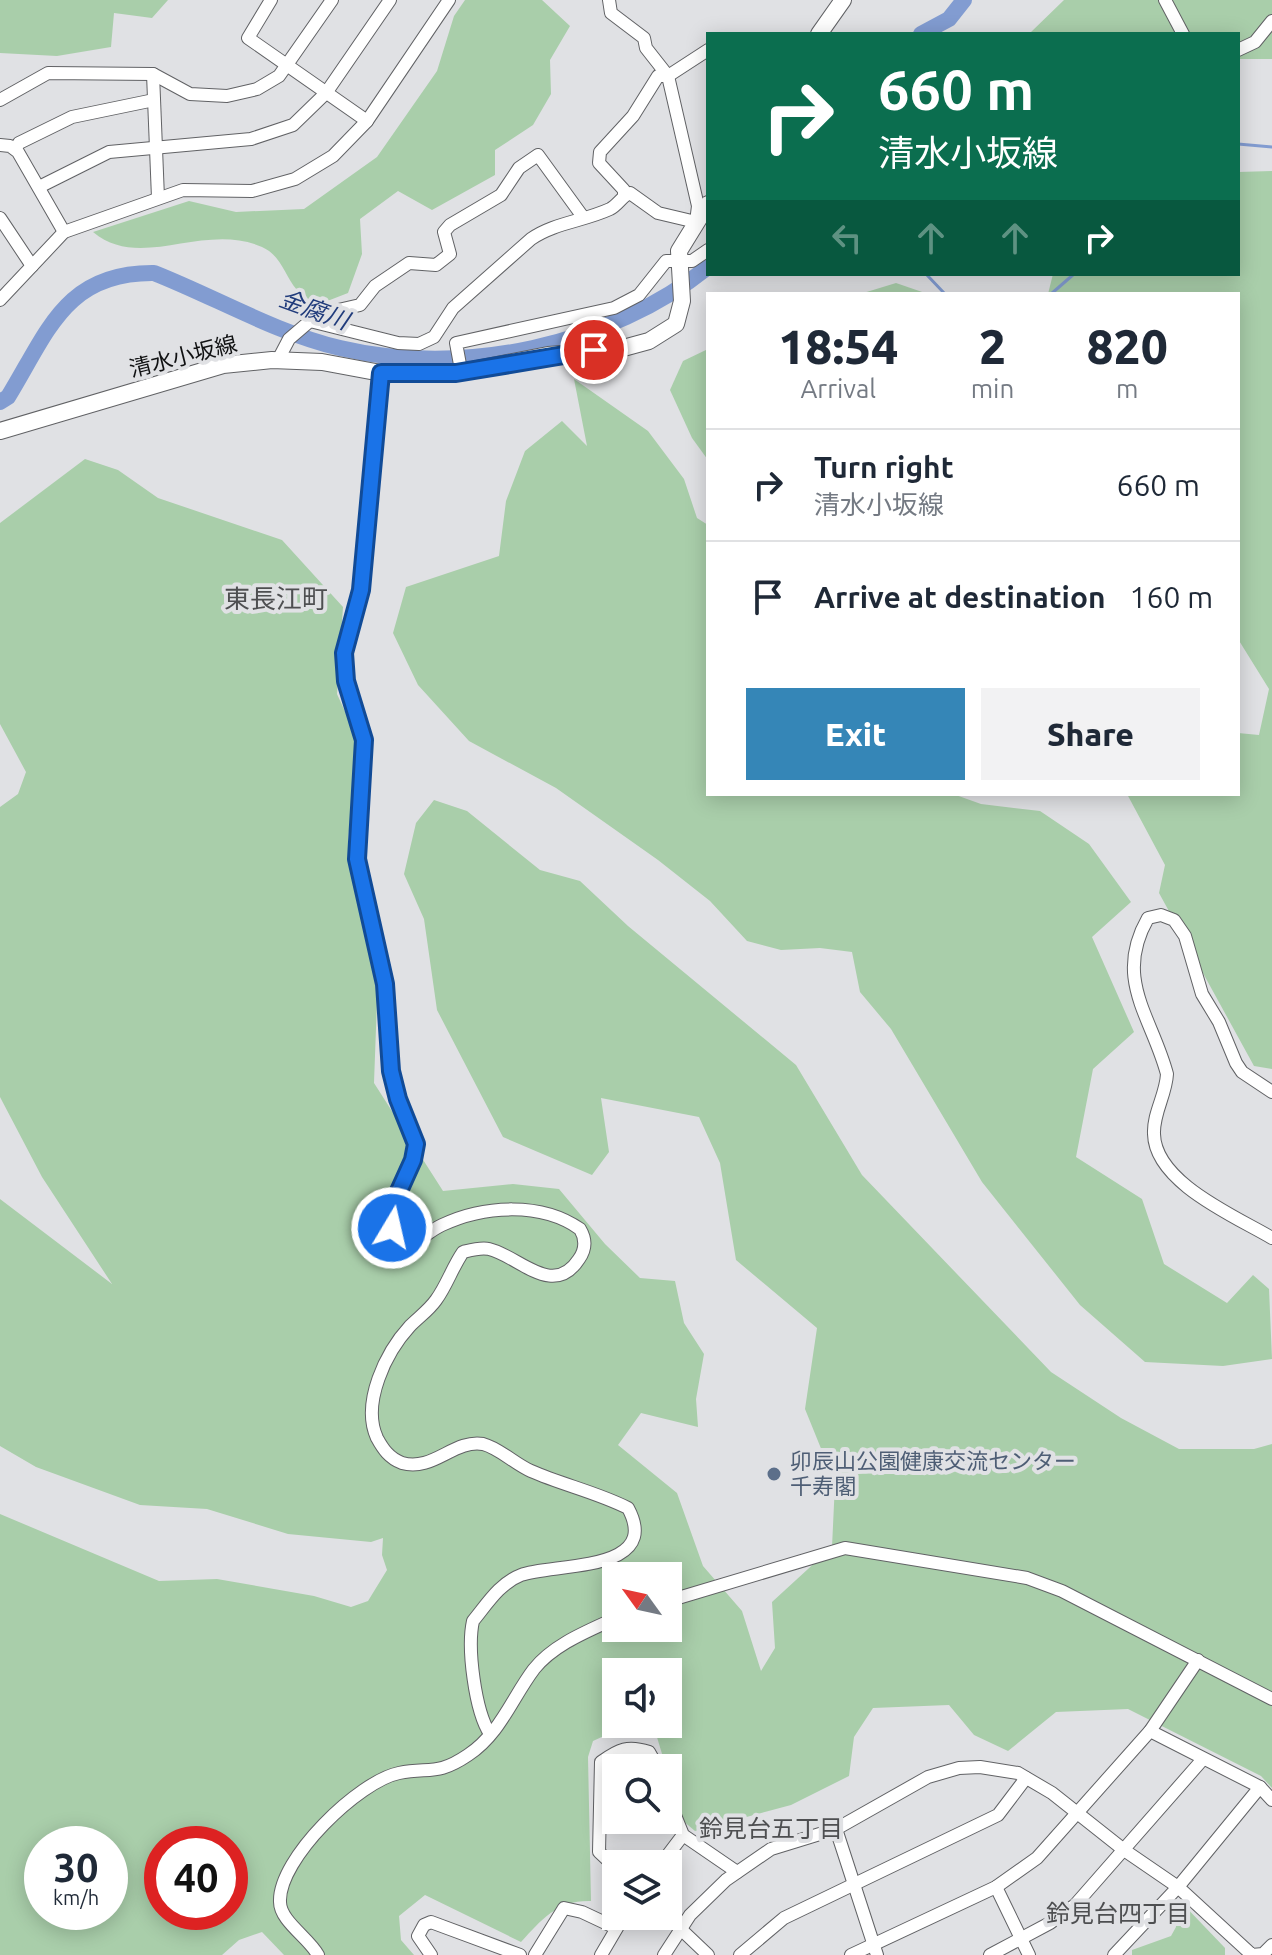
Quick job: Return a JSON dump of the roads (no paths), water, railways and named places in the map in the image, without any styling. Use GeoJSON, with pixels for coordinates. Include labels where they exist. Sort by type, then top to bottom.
{"type":"FeatureCollection","features":[{"type":"Feature","properties":{"kind":"main road"},"geometry":{"type":"LineString","coordinates":[[820,32],[843,0]]}},
{"type":"Feature","properties":{"kind":"main road","name":"清水小坂線"},"geometry":{"type":"LineString","coordinates":[[0,431],[223,365],[278,360],[322,362],[381,373],[458,372],[548,355],[616,350],[649,341],[676,324],[682,301],[679,263],[684,239],[706,207]]}},
{"type":"Feature","properties":{"kind":"street"},"geometry":{"type":"LineString","coordinates":[[271,0],[248,38],[367,121]]}},
{"type":"Feature","properties":{"kind":"street"},"geometry":{"type":"LineString","coordinates":[[0,100],[48,73],[153,74],[190,94],[227,96],[257,89],[287,66],[332,0]]}},
{"type":"Feature","properties":{"kind":"street"},"geometry":{"type":"LineString","coordinates":[[39,187],[95,157],[156,146],[269,135],[293,125],[326,93],[390,0]]}},
{"type":"Feature","properties":{"kind":"street"},"geometry":{"type":"LineString","coordinates":[[0,300],[64,232],[183,190],[252,191],[295,179],[333,156],[367,121],[446,4],[430,0]]}},
{"type":"Feature","properties":{"kind":"street"},"geometry":{"type":"LineString","coordinates":[[313,320],[398,343],[419,344],[434,337],[453,308],[544,230],[560,228],[612,208],[630,193],[658,213],[696,222],[698,206],[668,76],[651,56],[644,38],[611,13],[609,0]]}},
{"type":"Feature","properties":{"kind":"street"},"geometry":{"type":"LineString","coordinates":[[1165,0],[1182,32]]}},
{"type":"Feature","properties":{"kind":"street"},"geometry":{"type":"LineString","coordinates":[[1240,49],[1255,42],[1272,21]]}},
{"type":"Feature","properties":{"kind":"street"},"geometry":{"type":"LineString","coordinates":[[624,196],[624,190],[599,163],[600,152],[633,116],[658,76],[668,76],[706,51]]}},
{"type":"Feature","properties":{"kind":"street"},"geometry":{"type":"LineString","coordinates":[[153,74],[158,198]]}},
{"type":"Feature","properties":{"kind":"street"},"geometry":{"type":"LineString","coordinates":[[15,149],[19,143],[72,117],[154,100]]}},
{"type":"Feature","properties":{"kind":"street"},"geometry":{"type":"LineString","coordinates":[[0,145],[15,149],[64,232]]}},
{"type":"Feature","properties":{"kind":"street"},"geometry":{"type":"LineString","coordinates":[[278,360],[289,339],[321,314],[360,305],[375,286],[409,263],[436,265],[442,261],[450,254],[444,232],[450,225],[501,195],[519,168],[538,155],[583,217]]}},
{"type":"Feature","properties":{"kind":"street"},"geometry":{"type":"LineString","coordinates":[[0,218],[32,266]]}},
{"type":"Feature","properties":{"kind":"street"},"geometry":{"type":"LineString","coordinates":[[458,372],[456,343],[614,308],[639,295],[666,261],[692,261],[706,251]]}},
{"type":"Feature","properties":{"kind":"street"},"geometry":{"type":"LineString","coordinates":[[381,373],[361,590],[344,653],[346,681],[364,740],[357,859],[385,984],[391,1071],[398,1099],[416,1144],[413,1160],[390,1211],[392,1228],[399,1239],[410,1245],[453,1221],[494,1211],[527,1210],[562,1216],[580,1229],[584,1237],[579,1260],[564,1274],[540,1274],[488,1249],[463,1252],[433,1304],[409,1327],[393,1349],[375,1390],[371,1416],[374,1431],[384,1452],[401,1463],[423,1465],[471,1444],[486,1445],[538,1474],[601,1495],[628,1508],[634,1529],[628,1549],[612,1559],[522,1574],[505,1582],[473,1621],[477,1692],[482,1721],[490,1734]]}},
{"type":"Feature","properties":{"kind":"street"},"geometry":{"type":"LineString","coordinates":[[1272,1092],[1242,1072],[1236,1063],[1219,1022],[1202,994],[1185,936],[1174,920],[1161,915],[1148,918],[1141,930],[1132,980],[1167,1074],[1166,1088],[1153,1130],[1154,1143],[1189,1191],[1272,1238]]}},
{"type":"Feature","properties":{"kind":"street"},"geometry":{"type":"LineString","coordinates":[[682,1597],[845,1548],[884,1552],[1027,1578],[1091,1605],[1272,1699]]}},
{"type":"Feature","properties":{"kind":"street"},"geometry":{"type":"LineString","coordinates":[[318,1955],[283,1914],[280,1901],[290,1871],[320,1825],[371,1785],[399,1773],[435,1772],[470,1755],[490,1734],[549,1654],[602,1626]]}},
{"type":"Feature","properties":{"kind":"street"},"geometry":{"type":"LineString","coordinates":[[851,1955],[876,1949],[996,1887],[1037,1858],[1150,1731],[1198,1660]]}},
{"type":"Feature","properties":{"kind":"street"},"geometry":{"type":"LineString","coordinates":[[1150,1731],[1260,1787],[1272,1800]]}},
{"type":"Feature","properties":{"kind":"street"},"geometry":{"type":"LineString","coordinates":[[614,1754],[625,1747],[635,1747],[650,1754]]}},
{"type":"Feature","properties":{"kind":"street"},"geometry":{"type":"LineString","coordinates":[[990,1955],[1022,1940],[1075,1905],[1203,1759]]}},
{"type":"Feature","properties":{"kind":"street"},"geometry":{"type":"LineString","coordinates":[[602,1761],[599,1852],[602,1855]]}},
{"type":"Feature","properties":{"kind":"street"},"geometry":{"type":"LineString","coordinates":[[682,1925],[737,1872],[771,1849],[836,1829],[911,1785],[959,1768],[980,1767],[1026,1778],[1078,1813],[1178,1887],[1252,1955],[1263,1954],[1272,1945]]}},
{"type":"Feature","properties":{"kind":"street"},"geometry":{"type":"LineString","coordinates":[[740,1955],[784,1918],[998,1815],[1026,1778]]}},
{"type":"Feature","properties":{"kind":"street"},"geometry":{"type":"LineString","coordinates":[[1114,1955],[1178,1887],[1260,1787]]}},
{"type":"Feature","properties":{"kind":"street"},"geometry":{"type":"LineString","coordinates":[[836,1829],[876,1949]]}},
{"type":"Feature","properties":{"kind":"street"},"geometry":{"type":"LineString","coordinates":[[672,1850],[683,1835],[737,1872]]}},
{"type":"Feature","properties":{"kind":"street"},"geometry":{"type":"LineString","coordinates":[[996,1887],[1029,1955]]}},
{"type":"Feature","properties":{"kind":"street"},"geometry":{"type":"LineString","coordinates":[[535,1955],[564,1908],[602,1921]]}},
{"type":"Feature","properties":{"kind":"street"},"geometry":{"type":"LineString","coordinates":[[431,1955],[418,1936],[424,1925],[431,1922],[520,1955]]}},
{"type":"Feature","properties":{"kind":"street"},"geometry":{"type":"LineString","coordinates":[[682,1929],[708,1955]]}},
{"type":"Feature","properties":{"kind":"street"},"geometry":{"type":"LineString","coordinates":[[601,1955],[615,1930]]}},
{"type":"Feature","properties":{"kind":"street"},"geometry":{"type":"LineString","coordinates":[[664,1955],[678,1930]]}},
{"type":"Feature","properties":{"kind":"waterway","name":"金腐川"},"geometry":{"type":"LineString","coordinates":[[925,32],[949,19],[964,0]]}},
{"type":"Feature","properties":{"kind":"waterway"},"geometry":{"type":"LineString","coordinates":[[1240,144],[1272,147]]}},
{"type":"Feature","properties":{"kind":"waterway","name":"金腐川"},"geometry":{"type":"LineString","coordinates":[[0,402],[8,397],[48,329],[63,310],[79,295],[99,283],[124,275],[154,273],[269,324],[340,348],[387,356],[435,359],[484,356],[533,348],[581,335],[626,317],[669,294],[706,268]]}},
{"type":"Feature","properties":{"kind":"waterway"},"geometry":{"type":"LineString","coordinates":[[928,276],[943,292]]}},
{"type":"Feature","properties":{"kind":"waterway"},"geometry":{"type":"LineString","coordinates":[[1053,292],[1072,276]]}},
{"type":"Feature","properties":{"kind":"place","name":"卯辰山公園健康交流センター 千寿閣"},"geometry":{"type":"Point","coordinates":[774,1474]}},
{"type":"Feature","properties":{"kind":"district","name":"東長江町"},"geometry":{"type":"Point","coordinates":[276,599]}},
{"type":"Feature","properties":{"kind":"district","name":"鈴見台五丁目"},"geometry":{"type":"Point","coordinates":[771,1829]}},
{"type":"Feature","properties":{"kind":"district","name":"鈴見台四丁目"},"geometry":{"type":"Point","coordinates":[1118,1914]}}]}
